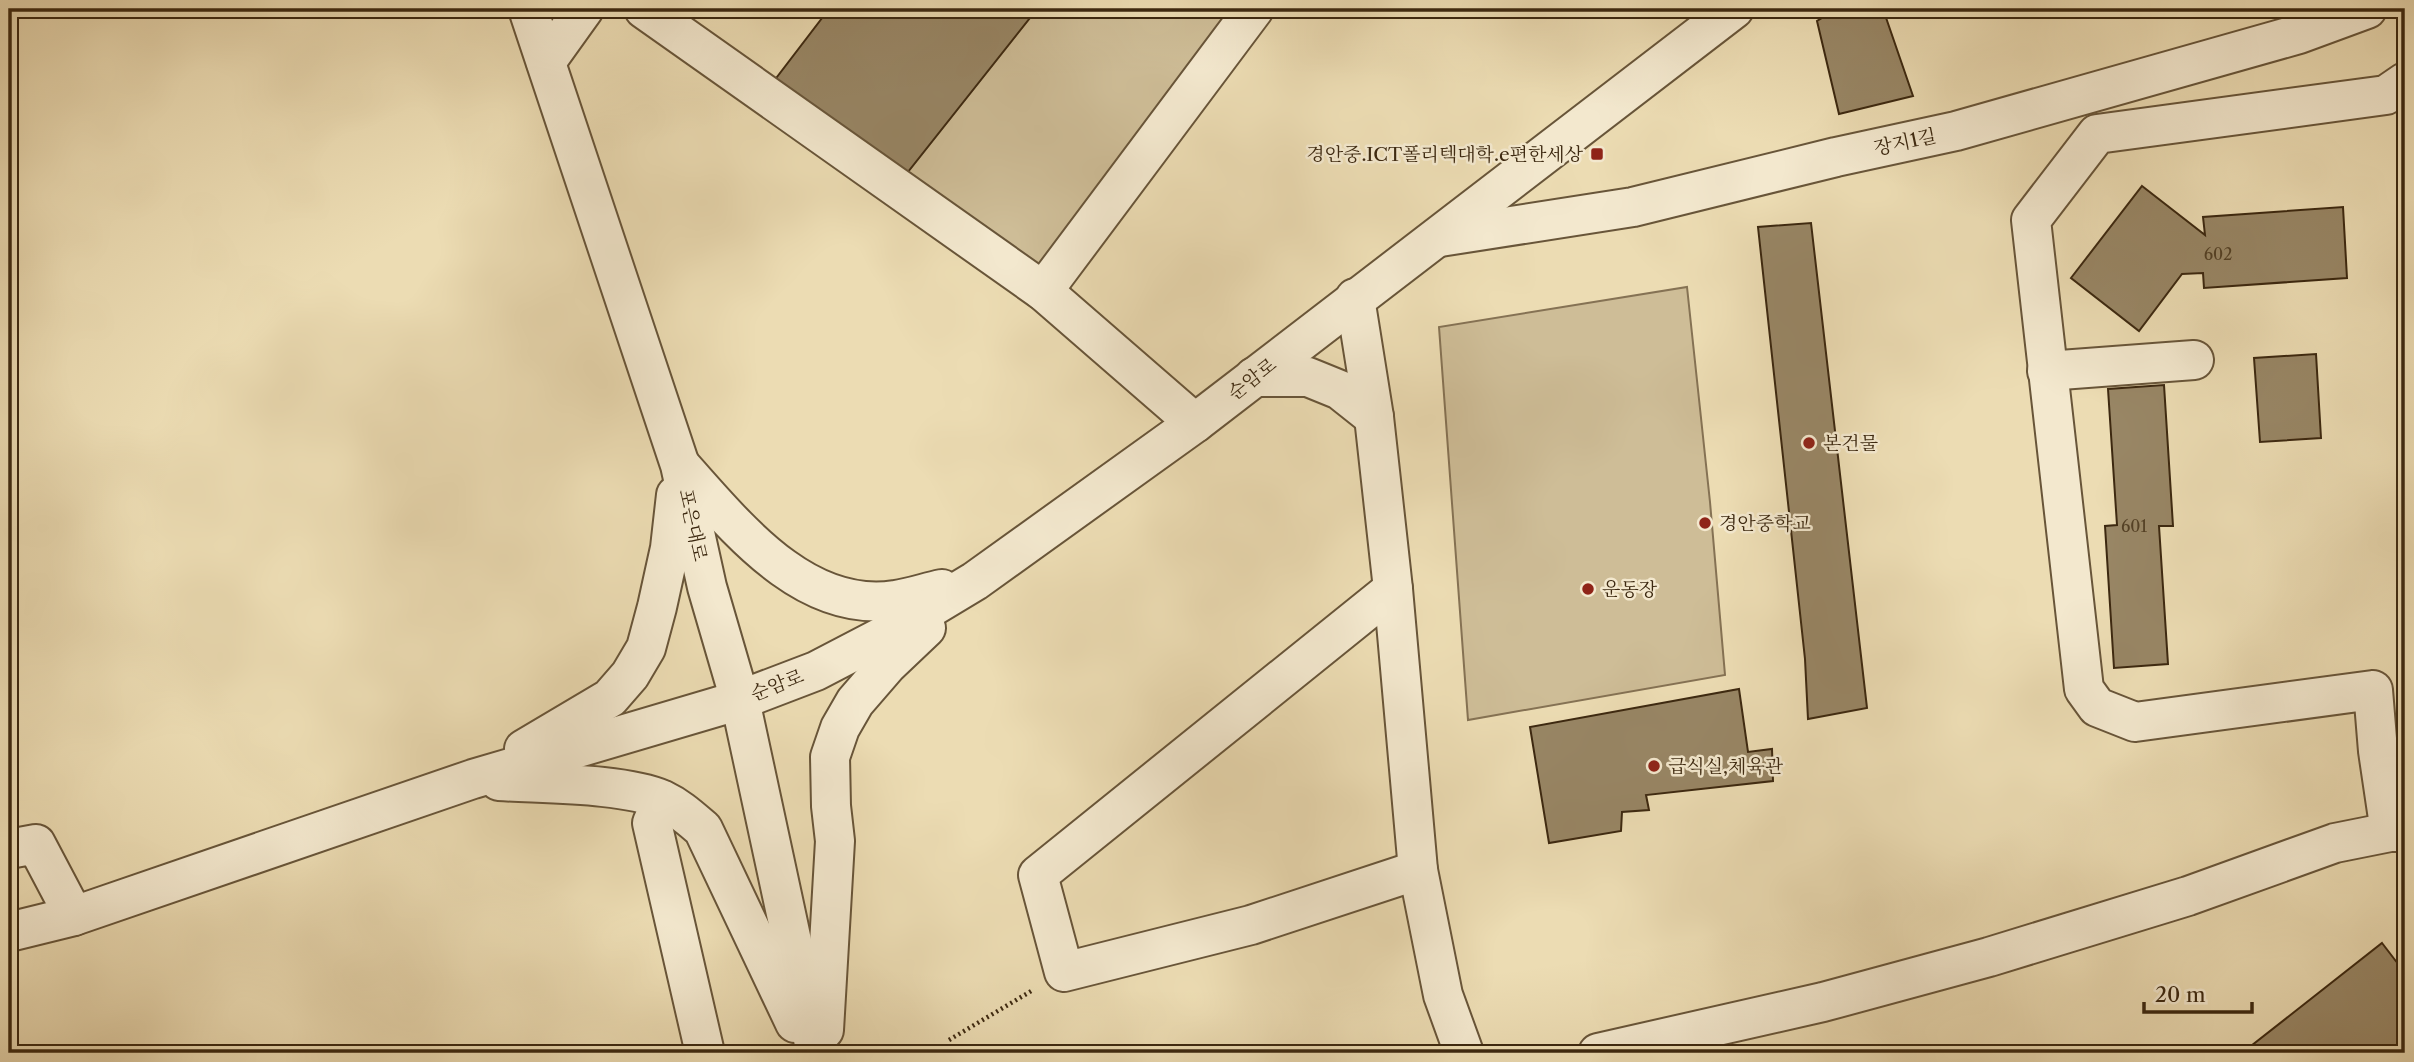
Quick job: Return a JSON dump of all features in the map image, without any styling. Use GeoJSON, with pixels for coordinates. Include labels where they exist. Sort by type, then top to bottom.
{"type":"FeatureCollection","features":[{"type":"Feature","properties":{"kind":"street","name":"포은대로"},"geometry":{"type":"LineString","coordinates":[[528,9],[680,465],[706,587],[740,700],[816,1053]]}},
{"type":"Feature","properties":{"kind":"street"},"geometry":{"type":"LineString","coordinates":[[546,62],[584,9]]}},
{"type":"Feature","properties":{"kind":"street"},"geometry":{"type":"LineString","coordinates":[[644,9],[1043,291],[1195,423]]}},
{"type":"Feature","properties":{"kind":"street"},"geometry":{"type":"LineString","coordinates":[[1043,291],[1254,9]]}},
{"type":"Feature","properties":{"kind":"street","name":"순암로"},"geometry":{"type":"LineString","coordinates":[[473,779],[740,700],[816,671],[887,634],[975,581],[1195,423],[1734,9]]}},
{"type":"Feature","properties":{"kind":"street","name":"장지1길"},"geometry":{"type":"LineString","coordinates":[[1434,238],[1633,207],[1836,157],[1956,131],[2299,34],[2367,9]]}},
{"type":"Feature","properties":{"kind":"street"},"geometry":{"type":"LineString","coordinates":[[1598,1053],[1823,1002],[1989,957],[2188,897],[2335,843],[2398,832],[2378,751],[2373,690],[2135,722],[2097,707],[2084,689],[2031,220],[2097,134],[2386,95],[2405,82]]}},
{"type":"Feature","properties":{"kind":"street"},"geometry":{"type":"LineString","coordinates":[[1355,298],[1374,418],[1393,589],[1418,870],[1443,995],[1464,1053]]}},
{"type":"Feature","properties":{"kind":"street"},"geometry":{"type":"LineString","coordinates":[[2048,371],[2194,360]]}},
{"type":"Feature","properties":{"kind":"street"},"geometry":{"type":"LineString","coordinates":[[1254,377],[1308,377],[1340,390],[1374,418]]}},
{"type":"Feature","properties":{"kind":"street"},"geometry":{"type":"LineString","coordinates":[[680,465],[729,519],[776,563],[800,580],[829,594],[855,599],[893,600],[975,581]]}},
{"type":"Feature","properties":{"kind":"street"},"geometry":{"type":"LineString","coordinates":[[9,932],[74,916],[473,779],[610,698],[631,675],[646,648],[670,548],[680,465]]}},
{"type":"Feature","properties":{"kind":"street"},"geometry":{"type":"LineString","coordinates":[[822,1053],[835,841],[830,757],[840,728],[855,702],[887,665],[975,581]]}},
{"type":"Feature","properties":{"kind":"street"},"geometry":{"type":"LineString","coordinates":[[1393,589],[1038,875],[1064,972],[1251,925],[1418,870]]}},
{"type":"Feature","properties":{"kind":"street"},"geometry":{"type":"LineString","coordinates":[[473,779],[637,792],[662,800],[686,814],[703,829],[809,1053]]}},
{"type":"Feature","properties":{"kind":"street"},"geometry":{"type":"LineString","coordinates":[[662,800],[652,824],[705,1053]]}},
{"type":"Feature","properties":{"kind":"street"},"geometry":{"type":"LineString","coordinates":[[9,849],[36,844],[74,916]]}},
{"type":"Feature","properties":{"kind":"path"},"geometry":{"type":"LineString","coordinates":[[949,1040],[1064,972]]}},
{"type":"Feature","properties":{"kind":"shaded area"},"geometry":{"type":"Polygon","coordinates":[[[1037,9],[1254,9],[1043,291],[896,187],[1037,9]]]}},
{"type":"Feature","properties":{"kind":"shaded area","name":"운동장"},"geometry":{"type":"Polygon","coordinates":[[[1687,287],[1725,675],[1468,720],[1439,327],[1687,287]]]}},
{"type":"Feature","properties":{"kind":"building"},"geometry":{"type":"Polygon","coordinates":[[[829,9],[1037,9],[896,187],[764,94],[829,9]]]}},
{"type":"Feature","properties":{"kind":"building"},"geometry":{"type":"Polygon","coordinates":[[[1837,9],[1883,9],[1913,96],[1839,114],[1817,21],[1837,9]]]}},
{"type":"Feature","properties":{"kind":"building"},"geometry":{"type":"Polygon","coordinates":[[[2142,186],[2205,235],[2203,217],[2343,207],[2347,278],[2204,288],[2203,273],[2182,274],[2139,331],[2071,278],[2142,186]]]}},
{"type":"Feature","properties":{"kind":"building","name":"본건물"},"geometry":{"type":"Polygon","coordinates":[[[1811,223],[1867,708],[1808,719],[1805,659],[1758,227],[1811,223]]]}},
{"type":"Feature","properties":{"kind":"building"},"geometry":{"type":"Polygon","coordinates":[[[2316,354],[2321,438],[2260,442],[2254,358],[2316,354]]]}},
{"type":"Feature","properties":{"kind":"building"},"geometry":{"type":"Polygon","coordinates":[[[2164,385],[2173,526],[2159,526],[2168,664],[2114,668],[2105,526],[2117,525],[2108,389],[2164,385]]]}},
{"type":"Feature","properties":{"kind":"building","name":"급식실,체육관"},"geometry":{"type":"Polygon","coordinates":[[[1739,689],[1748,752],[1772,749],[1773,781],[1646,795],[1649,810],[1622,812],[1621,831],[1549,843],[1530,727],[1739,689]]]}},
{"type":"Feature","properties":{"kind":"building"},"geometry":{"type":"Polygon","coordinates":[[[2382,943],[2405,973],[2405,1053],[2242,1053],[2382,943]]]}},
{"type":"Feature","properties":{"kind":"place","name":"경안중.ICT폴리텍대학.e편한세상"},"geometry":{"type":"Point","coordinates":[1597,154]}},
{"type":"Feature","properties":{"kind":"place","name":"본건물"},"geometry":{"type":"Point","coordinates":[1809,443]}},
{"type":"Feature","properties":{"kind":"place","name":"경안중학교"},"geometry":{"type":"Point","coordinates":[1705,523]}},
{"type":"Feature","properties":{"kind":"place","name":"운동장"},"geometry":{"type":"Point","coordinates":[1588,589]}},
{"type":"Feature","properties":{"kind":"place","name":"급식실,체육관"},"geometry":{"type":"Point","coordinates":[1654,766]}}]}
